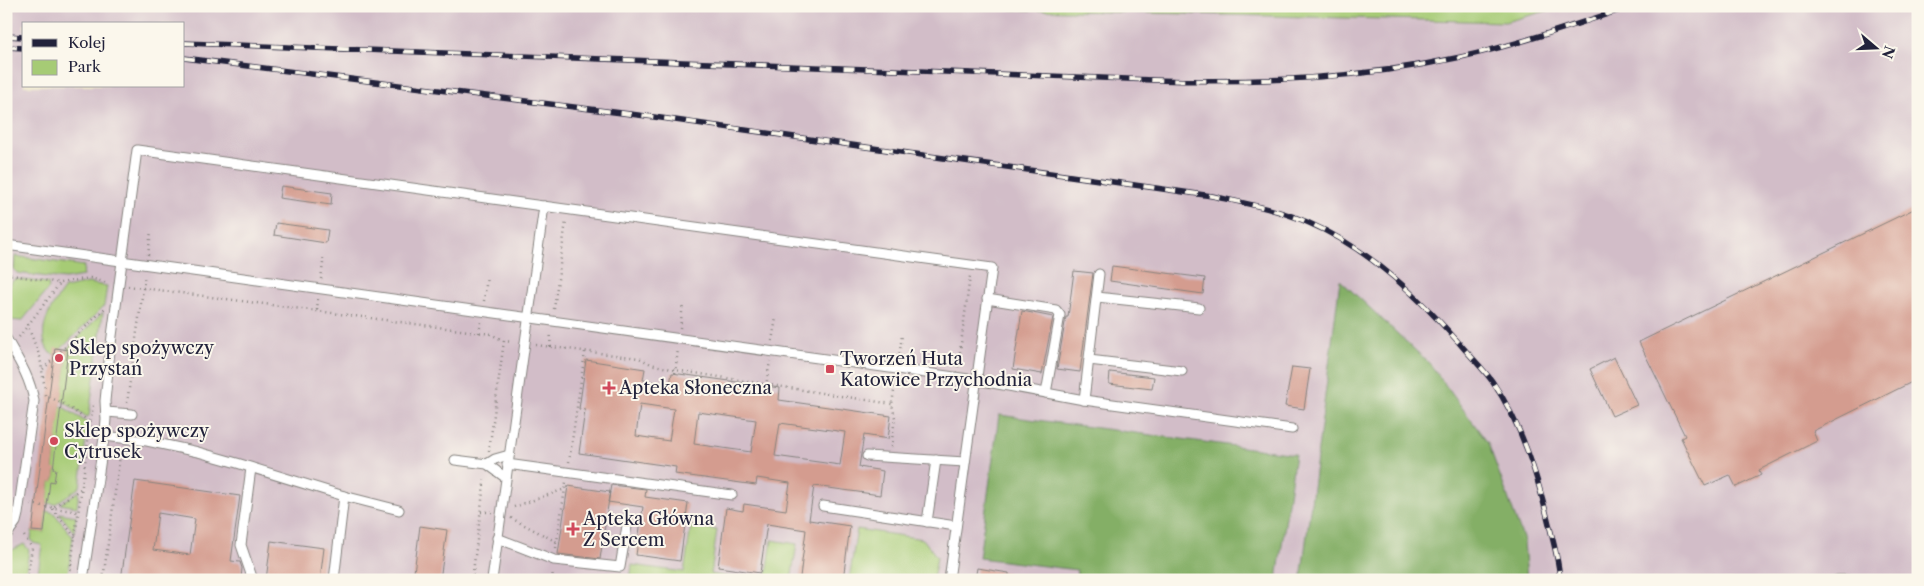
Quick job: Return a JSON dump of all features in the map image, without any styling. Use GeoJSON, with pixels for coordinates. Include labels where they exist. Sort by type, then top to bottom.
{"type":"FeatureCollection","features":[{"type":"Feature","properties":{"kind":"lane"},"geometry":{"type":"LineString","coordinates":[[83,580],[104,436],[110,351],[137,150],[992,268],[948,580]]}},
{"type":"Feature","properties":{"kind":"lane"},"geometry":{"type":"LineString","coordinates":[[492,580],[544,206]]}},
{"type":"Feature","properties":{"kind":"lane"},"geometry":{"type":"LineString","coordinates":[[6,245],[976,380],[1084,400],[1292,429]]}},
{"type":"Feature","properties":{"kind":"lane"},"geometry":{"type":"LineString","coordinates":[[1084,400],[1099,274]]}},
{"type":"Feature","properties":{"kind":"lane"},"geometry":{"type":"LineString","coordinates":[[1096,297],[1199,308]]}},
{"type":"Feature","properties":{"kind":"lane"},"geometry":{"type":"LineString","coordinates":[[987,300],[1056,310],[1060,315],[1046,393]]}},
{"type":"Feature","properties":{"kind":"lane"},"geometry":{"type":"LineString","coordinates":[[6,338],[26,373],[32,388],[34,401],[18,514],[16,522],[6,536]]}},
{"type":"Feature","properties":{"kind":"lane"},"geometry":{"type":"LineString","coordinates":[[1089,360],[1182,371]]}},
{"type":"Feature","properties":{"kind":"lane"},"geometry":{"type":"LineString","coordinates":[[106,412],[132,414]]}},
{"type":"Feature","properties":{"kind":"lane"},"geometry":{"type":"LineString","coordinates":[[104,436],[147,441],[198,452],[344,496],[399,510]]}},
{"type":"Feature","properties":{"kind":"lane"},"geometry":{"type":"LineString","coordinates":[[487,464],[495,459],[509,455]]}},
{"type":"Feature","properties":{"kind":"lane"},"geometry":{"type":"LineString","coordinates":[[867,456],[965,462]]}},
{"type":"Feature","properties":{"kind":"lane"},"geometry":{"type":"LineString","coordinates":[[455,460],[487,464],[506,478]]}},
{"type":"Feature","properties":{"kind":"lane"},"geometry":{"type":"LineString","coordinates":[[927,522],[936,460]]}},
{"type":"Feature","properties":{"kind":"lane"},"geometry":{"type":"LineString","coordinates":[[508,464],[732,495]]}},
{"type":"Feature","properties":{"kind":"lane"},"geometry":{"type":"LineString","coordinates":[[251,468],[241,546],[253,580]]}},
{"type":"Feature","properties":{"kind":"lane"},"geometry":{"type":"LineString","coordinates":[[334,580],[344,496]]}},
{"type":"Feature","properties":{"kind":"lane"},"geometry":{"type":"LineString","coordinates":[[823,506],[956,526]]}},
{"type":"Feature","properties":{"kind":"lane"},"geometry":{"type":"LineString","coordinates":[[498,538],[554,560],[620,567],[627,526]]}},
{"type":"Feature","properties":{"kind":"lane"},"geometry":{"type":"LineString","coordinates":[[1837,580],[1848,580]]}},
{"type":"Feature","properties":{"kind":"path"},"geometry":{"type":"LineString","coordinates":[[6,46],[12,6]]}},
{"type":"Feature","properties":{"kind":"path"},"geometry":{"type":"LineString","coordinates":[[550,347],[568,209]]}},
{"type":"Feature","properties":{"kind":"path"},"geometry":{"type":"LineString","coordinates":[[956,378],[972,265]]}},
{"type":"Feature","properties":{"kind":"path"},"geometry":{"type":"LineString","coordinates":[[6,274],[60,283],[90,278],[109,283],[108,291]]}},
{"type":"Feature","properties":{"kind":"path"},"geometry":{"type":"LineString","coordinates":[[16,342],[27,324],[60,283]]}},
{"type":"Feature","properties":{"kind":"path"},"geometry":{"type":"LineString","coordinates":[[118,284],[490,334],[504,341],[639,358],[651,364],[675,370],[892,404]]}},
{"type":"Feature","properties":{"kind":"path"},"geometry":{"type":"LineString","coordinates":[[43,370],[106,307],[105,316]]}},
{"type":"Feature","properties":{"kind":"path"},"geometry":{"type":"LineString","coordinates":[[27,324],[40,357],[45,396],[64,404],[90,422]]}},
{"type":"Feature","properties":{"kind":"path"},"geometry":{"type":"LineString","coordinates":[[889,457],[895,418],[892,404],[902,335]]}},
{"type":"Feature","properties":{"kind":"path"},"geometry":{"type":"LineString","coordinates":[[69,580],[93,403]]}},
{"type":"Feature","properties":{"kind":"path"},"geometry":{"type":"LineString","coordinates":[[52,508],[82,488]]}},
{"type":"Feature","properties":{"kind":"path"},"geometry":{"type":"LineString","coordinates":[[481,512],[501,512],[566,489]]}},
{"type":"Feature","properties":{"kind":"path"},"geometry":{"type":"LineString","coordinates":[[31,504],[78,512]]}},
{"type":"Feature","properties":{"kind":"path"},"geometry":{"type":"LineString","coordinates":[[52,508],[75,537]]}},
{"type":"Feature","properties":{"kind":"path"},"geometry":{"type":"LineString","coordinates":[[501,512],[557,542]]}},
{"type":"Feature","properties":{"kind":"path"},"geometry":{"type":"LineString","coordinates":[[24,536],[32,548],[27,580]]}},
{"type":"Feature","properties":{"kind":"shaded area"},"geometry":{"type":"Polygon","coordinates":[[[6,6],[873,6],[1505,22],[1565,6],[1918,6],[1918,580],[6,580],[6,6]]]}},
{"type":"Feature","properties":{"kind":"green space"},"geometry":{"type":"Polygon","coordinates":[[[873,6],[1565,6],[1505,22],[873,6]]]}},
{"type":"Feature","properties":{"kind":"green space"},"geometry":{"type":"Polygon","coordinates":[[[15,256],[84,266],[83,276],[65,279],[17,273],[14,269],[15,256]]]}},
{"type":"Feature","properties":{"kind":"green space"},"geometry":{"type":"Polygon","coordinates":[[[15,279],[48,283],[49,288],[22,321],[9,320],[10,283],[15,279]]]}},
{"type":"Feature","properties":{"kind":"green space"},"geometry":{"type":"Polygon","coordinates":[[[1340,280],[1430,364],[1488,443],[1524,541],[1527,580],[1301,580],[1340,280]]]}},
{"type":"Feature","properties":{"kind":"green space"},"geometry":{"type":"Polygon","coordinates":[[[88,283],[107,286],[104,306],[55,355],[50,353],[45,345],[44,328],[54,303],[65,288],[88,283]]]}},
{"type":"Feature","properties":{"kind":"green space"},"geometry":{"type":"Polygon","coordinates":[[[103,312],[89,416],[87,417],[61,400],[68,350],[66,350],[103,312]]]}},
{"type":"Feature","properties":{"kind":"green space"},"geometry":{"type":"Polygon","coordinates":[[[60,405],[88,423],[80,487],[55,504],[47,503],[50,481],[54,481],[56,470],[53,469],[60,405]]]}},
{"type":"Feature","properties":{"kind":"green space"},"geometry":{"type":"Polygon","coordinates":[[[999,415],[1295,454],[1277,580],[1076,580],[1077,570],[979,558],[999,415]]]}},
{"type":"Feature","properties":{"kind":"green space"},"geometry":{"type":"Polygon","coordinates":[[[79,491],[77,507],[60,504],[79,491]]]}},
{"type":"Feature","properties":{"kind":"green space"},"geometry":{"type":"Polygon","coordinates":[[[46,511],[54,513],[73,537],[67,580],[37,580],[42,545],[33,543],[31,539],[32,531],[44,532],[46,511]]]}},
{"type":"Feature","properties":{"kind":"green space"},"geometry":{"type":"Polygon","coordinates":[[[59,513],[76,516],[74,532],[59,513]]]}},
{"type":"Feature","properties":{"kind":"green space"},"geometry":{"type":"Polygon","coordinates":[[[691,526],[717,530],[711,574],[749,580],[630,580],[632,565],[684,572],[691,526]]]}},
{"type":"Feature","properties":{"kind":"green space"},"geometry":{"type":"Polygon","coordinates":[[[857,529],[923,539],[937,557],[933,580],[849,580],[857,529]]]}},
{"type":"Feature","properties":{"kind":"green space"},"geometry":{"type":"Polygon","coordinates":[[[772,540],[797,544],[791,580],[766,580],[772,540]]]}},
{"type":"Feature","properties":{"kind":"green space"},"geometry":{"type":"Polygon","coordinates":[[[24,544],[29,550],[25,580],[6,580],[6,553],[24,544]]]}},
{"type":"Feature","properties":{"kind":"building"},"geometry":{"type":"Polygon","coordinates":[[[281,186],[332,193],[331,205],[279,198],[281,186]]]}},
{"type":"Feature","properties":{"kind":"building"},"geometry":{"type":"Polygon","coordinates":[[[1918,207],[1918,379],[1813,431],[1817,441],[1759,470],[1761,475],[1736,487],[1730,475],[1705,486],[1681,438],[1685,436],[1639,342],[1918,207]]]}},
{"type":"Feature","properties":{"kind":"building"},"geometry":{"type":"Polygon","coordinates":[[[276,223],[328,230],[326,243],[274,235],[276,223]]]}},
{"type":"Feature","properties":{"kind":"building"},"geometry":{"type":"Polygon","coordinates":[[[1112,266],[1205,278],[1203,294],[1110,281],[1112,266]]]}},
{"type":"Feature","properties":{"kind":"building"},"geometry":{"type":"Polygon","coordinates":[[[1074,271],[1093,273],[1080,372],[1057,369],[1066,317],[1068,317],[1074,271]]]}},
{"type":"Feature","properties":{"kind":"building"},"geometry":{"type":"Polygon","coordinates":[[[1022,311],[1053,317],[1042,374],[1013,369],[1022,311]]]}},
{"type":"Feature","properties":{"kind":"building"},"geometry":{"type":"Polygon","coordinates":[[[55,348],[68,350],[53,469],[56,469],[54,482],[50,481],[44,532],[32,531],[55,348]]]}},
{"type":"Feature","properties":{"kind":"building"},"geometry":{"type":"Polygon","coordinates":[[[1614,357],[1637,405],[1612,416],[1590,369],[1614,357]]]}},
{"type":"Feature","properties":{"kind":"building"},"geometry":{"type":"Polygon","coordinates":[[[586,360],[645,369],[643,380],[670,384],[672,373],[780,388],[779,400],[891,416],[888,439],[864,435],[859,467],[883,471],[880,495],[814,486],[809,520],[850,526],[843,580],[817,580],[800,577],[806,530],[767,524],[760,573],[718,567],[726,508],[743,511],[744,504],[786,510],[790,483],[757,478],[756,485],[675,474],[676,467],[579,453],[585,410],[579,409],[586,360]],[[640,404],[636,436],[669,441],[674,409],[640,404]],[[698,412],[694,444],[751,452],[756,420],[698,412]],[[780,423],[775,456],[840,465],[845,432],[780,423]]]}},
{"type":"Feature","properties":{"kind":"building"},"geometry":{"type":"Polygon","coordinates":[[[1292,367],[1310,369],[1304,409],[1285,406],[1292,367]]]}},
{"type":"Feature","properties":{"kind":"building"},"geometry":{"type":"Polygon","coordinates":[[[1110,372],[1154,377],[1152,389],[1109,384],[1110,372]]]}},
{"type":"Feature","properties":{"kind":"building"},"geometry":{"type":"Polygon","coordinates":[[[135,481],[240,496],[231,561],[240,562],[242,568],[241,579],[121,580],[135,481]],[[158,513],[153,550],[190,555],[195,519],[158,513]]]}},
{"type":"Feature","properties":{"kind":"building"},"geometry":{"type":"Polygon","coordinates":[[[611,485],[646,489],[645,497],[688,503],[680,561],[636,555],[643,507],[608,502],[611,485]]]}},
{"type":"Feature","properties":{"kind":"building"},"geometry":{"type":"Polygon","coordinates":[[[568,486],[610,492],[600,559],[558,554],[568,486]]]}},
{"type":"Feature","properties":{"kind":"building"},"geometry":{"type":"Polygon","coordinates":[[[420,526],[447,530],[440,580],[413,580],[420,526]]]}},
{"type":"Feature","properties":{"kind":"building"},"geometry":{"type":"Polygon","coordinates":[[[271,541],[324,548],[320,580],[266,580],[271,541]]]}},
{"type":"Feature","properties":{"kind":"building"},"geometry":{"type":"Polygon","coordinates":[[[977,568],[1009,573],[1009,580],[975,580],[977,568]]]}},
{"type":"Feature","properties":{"kind":"railway"},"geometry":{"type":"LineString","coordinates":[[185,43],[1153,80],[1231,81],[1347,75],[1461,57],[1526,40],[1632,6]]}},
{"type":"Feature","properties":{"kind":"railway"},"geometry":{"type":"LineString","coordinates":[[6,36],[22,37]]}},
{"type":"Feature","properties":{"kind":"railway"},"geometry":{"type":"LineString","coordinates":[[6,47],[22,48]]}},
{"type":"Feature","properties":{"kind":"railway"},"geometry":{"type":"LineString","coordinates":[[185,58],[654,117],[1212,196],[1296,217],[1330,233],[1353,247],[1395,278],[1432,314],[1492,381],[1512,415],[1528,452],[1555,547],[1560,580]]}},
{"type":"Feature","properties":{"kind":"place","name":"Sklep spożywczy Przystań"},"geometry":{"type":"Point","coordinates":[59,358]}},
{"type":"Feature","properties":{"kind":"place","name":"Tworzeń Huta Katowice Przychodnia"},"geometry":{"type":"Point","coordinates":[830,369]}},
{"type":"Feature","properties":{"kind":"place","name":"Apteka Słoneczna"},"geometry":{"type":"Point","coordinates":[609,388]}},
{"type":"Feature","properties":{"kind":"place","name":"Sklep spożywczy Cytrusek"},"geometry":{"type":"Point","coordinates":[54,441]}},
{"type":"Feature","properties":{"kind":"place","name":"Apteka Główna Z Sercem"},"geometry":{"type":"Point","coordinates":[573,529]}}]}
